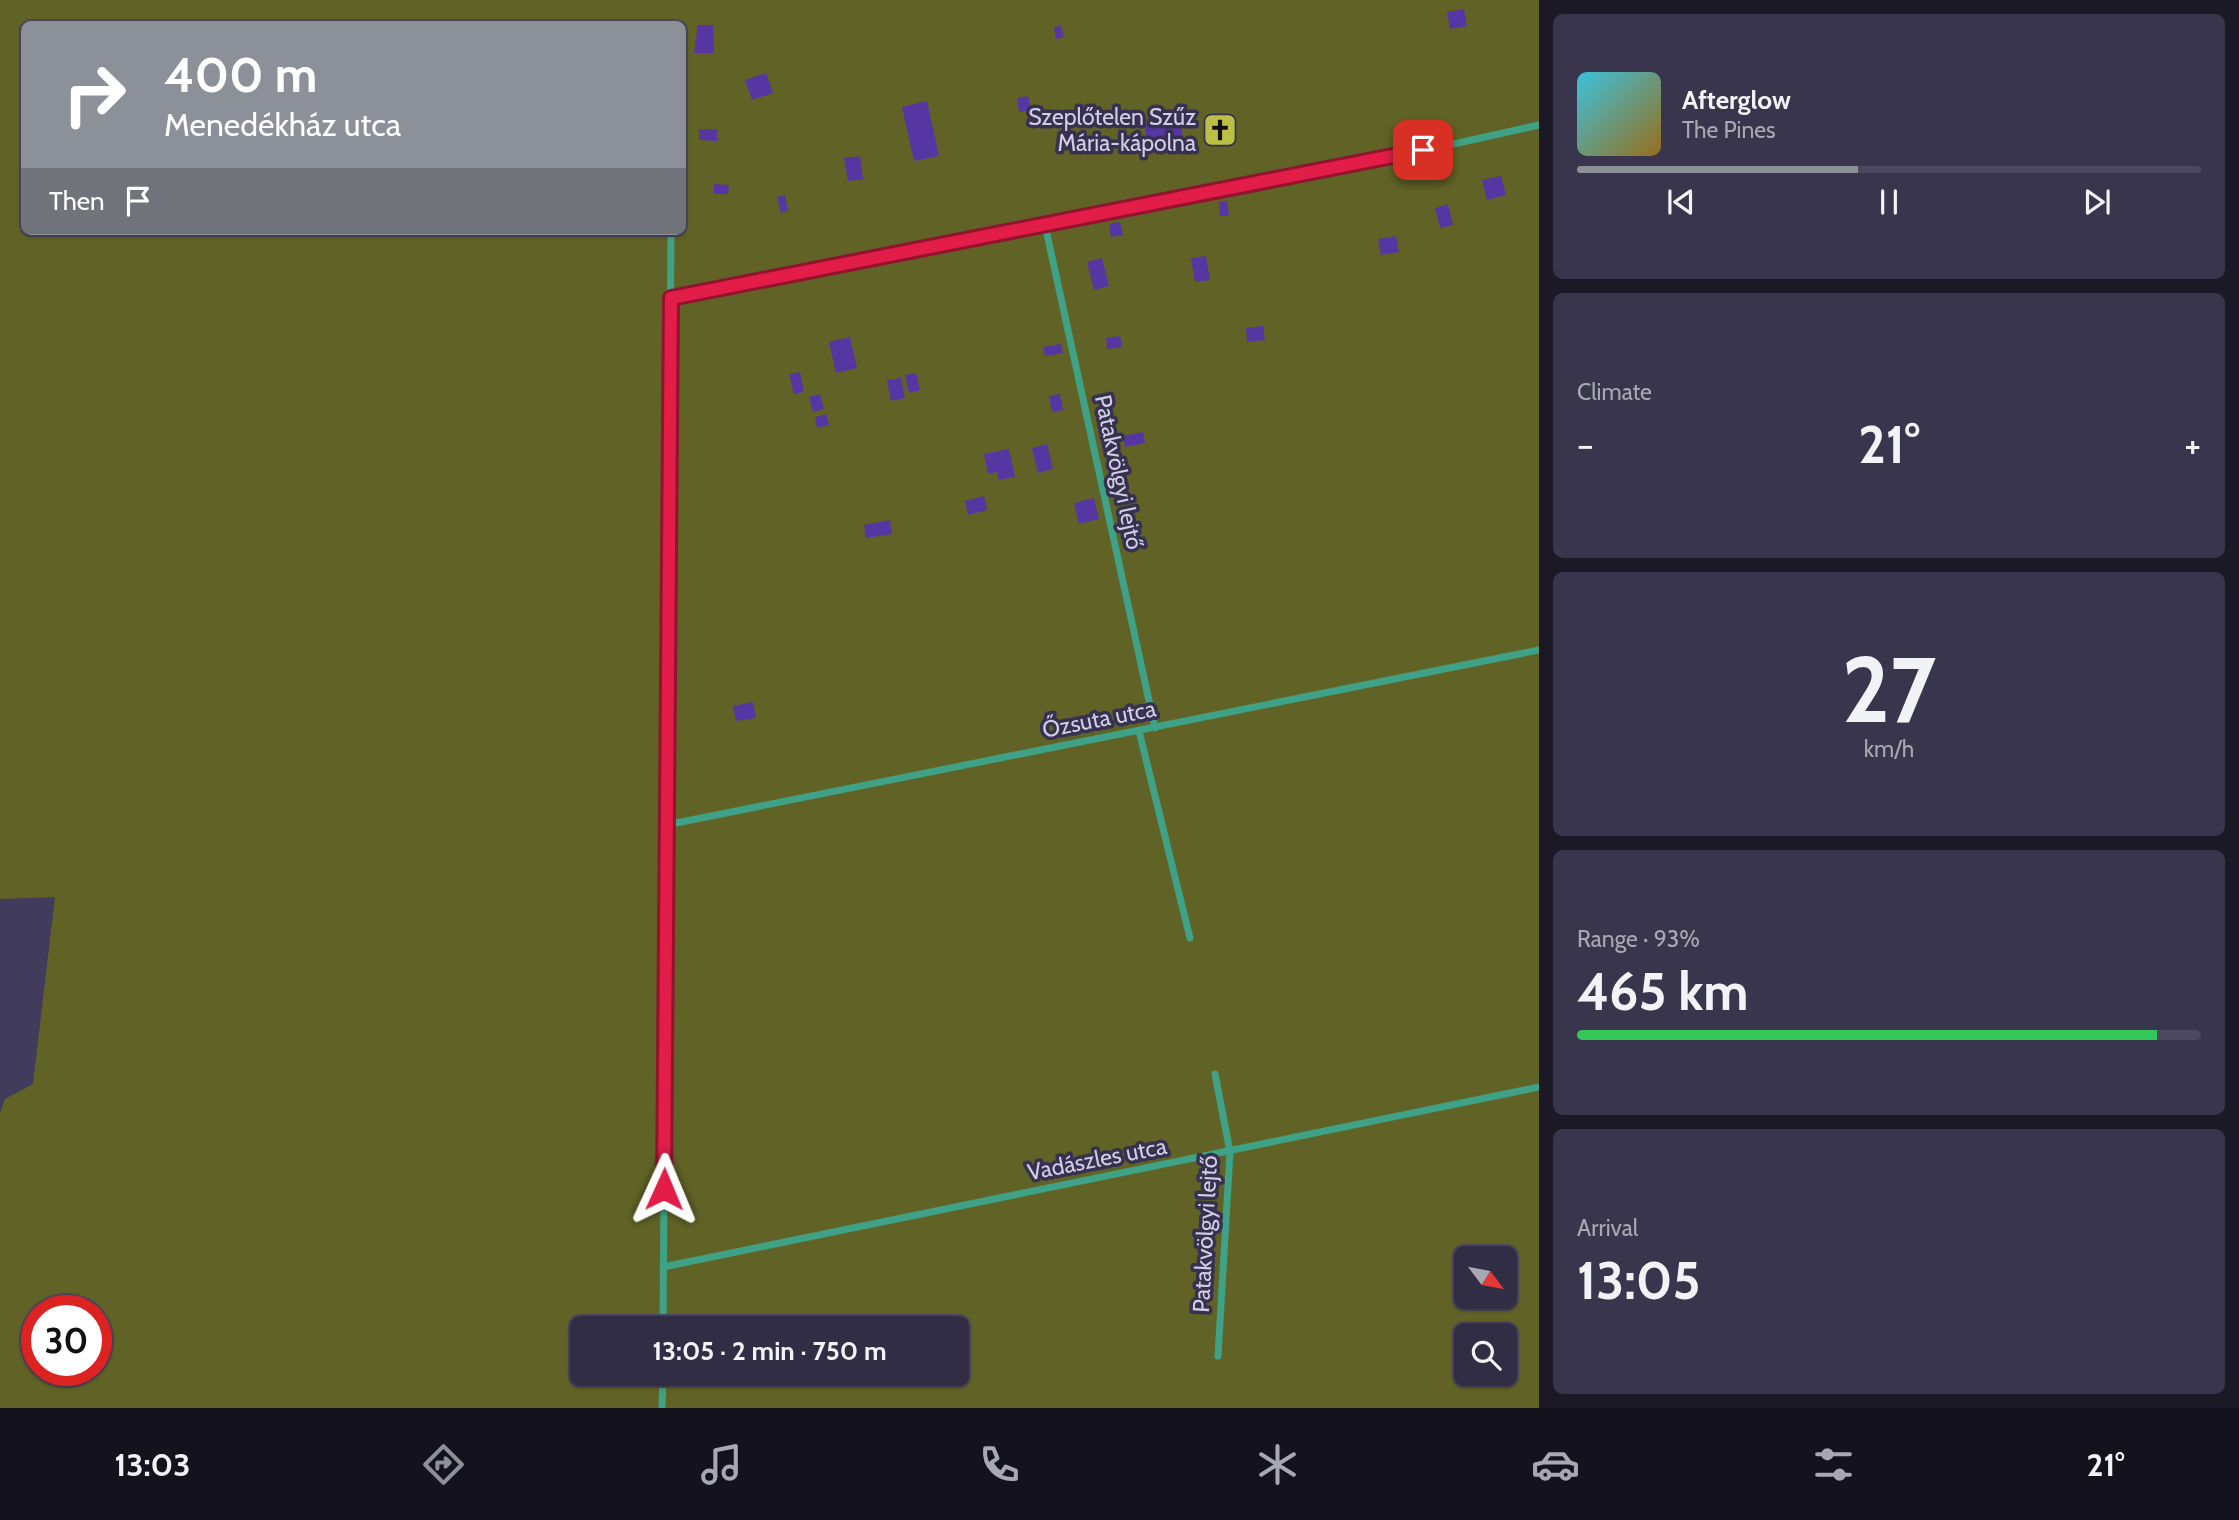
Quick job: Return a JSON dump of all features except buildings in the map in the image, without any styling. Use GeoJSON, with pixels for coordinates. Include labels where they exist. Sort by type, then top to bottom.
{"type":"FeatureCollection","features":[{"type":"Feature","properties":{"kind":"street"},"geometry":{"type":"LineString","coordinates":[[671,298],[1539,125]]}},
{"type":"Feature","properties":{"kind":"street","name":"Patakvölgyi lejtő"},"geometry":{"type":"LineString","coordinates":[[1045,225],[1154,728]]}},
{"type":"Feature","properties":{"kind":"street"},"geometry":{"type":"LineString","coordinates":[[663,1316],[671,235]]}},
{"type":"Feature","properties":{"kind":"street","name":"Őzsuta utca"},"geometry":{"type":"LineString","coordinates":[[666,825],[1539,650]]}},
{"type":"Feature","properties":{"kind":"street"},"geometry":{"type":"LineString","coordinates":[[1139,731],[1190,938]]}},
{"type":"Feature","properties":{"kind":"street","name":"Patakvölgyi lejtő"},"geometry":{"type":"LineString","coordinates":[[1215,1073],[1230,1152],[1218,1356]]}},
{"type":"Feature","properties":{"kind":"street","name":"Vadászles utca"},"geometry":{"type":"LineString","coordinates":[[663,1267],[1539,1087]]}},
{"type":"Feature","properties":{"kind":"street"},"geometry":{"type":"LineString","coordinates":[[662,1408],[663,1386]]}},
{"type":"Feature","properties":{"kind":"shaded area"},"geometry":{"type":"Polygon","coordinates":[[[0,0],[1539,0],[1539,1408],[0,1408],[0,1113],[5,1099],[33,1084],[55,897],[0,899],[0,0]]]}},
{"type":"Feature","properties":{"kind":"place","name":"Szeplőtelen Szűz Mária-kápolna"},"geometry":{"type":"Point","coordinates":[1220,130]}},
{"type":"Feature","properties":{"kind":"route"},"geometry":{"type":"LineString","coordinates":[[664,1189],[671,298],[1423,150]]}}]}
